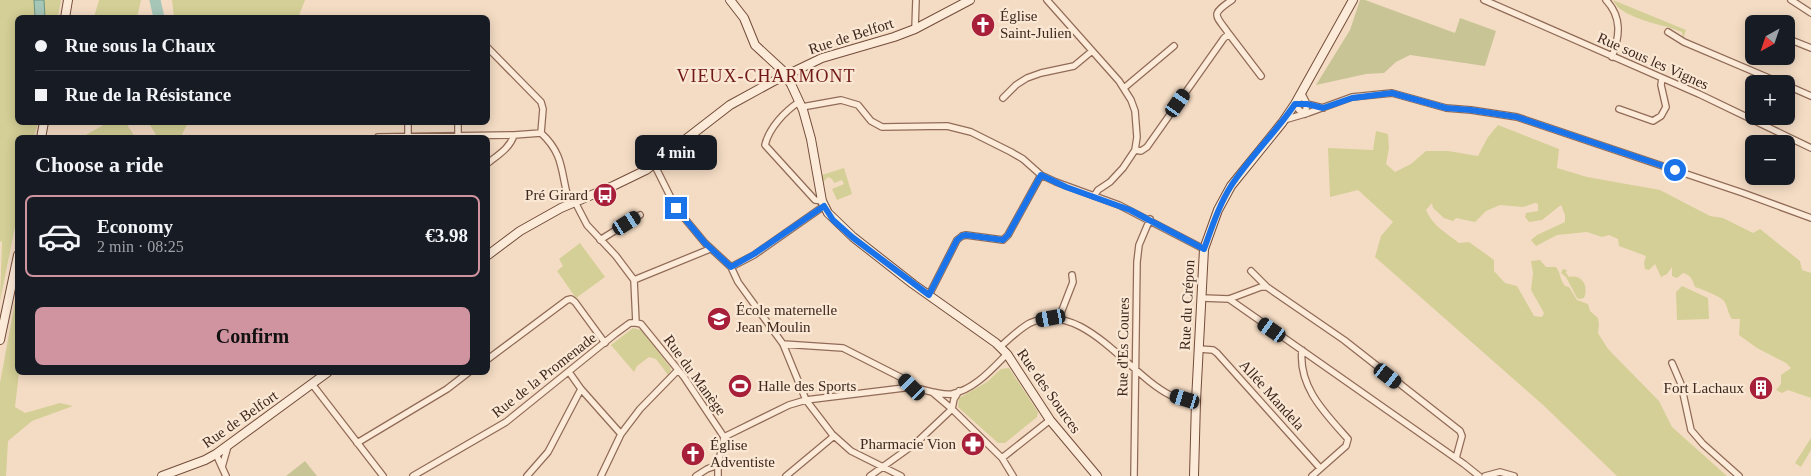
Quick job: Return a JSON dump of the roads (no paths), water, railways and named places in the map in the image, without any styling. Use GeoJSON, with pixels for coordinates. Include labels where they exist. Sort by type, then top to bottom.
{"type":"FeatureCollection","features":[{"type":"Feature","properties":{"kind":"street"},"geometry":{"type":"LineString","coordinates":[[66,15],[68,0]]}},
{"type":"Feature","properties":{"kind":"street","name":"Rue des Sources"},"geometry":{"type":"LineString","coordinates":[[730,0],[744,18],[756,45],[786,75],[800,104],[811,139],[823,203],[833,220],[852,237],[1000,347],[1007,354],[1050,420],[1097,476]]}},
{"type":"Feature","properties":{"kind":"street"},"geometry":{"type":"LineString","coordinates":[[915,28],[916,0]]}},
{"type":"Feature","properties":{"kind":"street","name":"Rue de Belfort"},"geometry":{"type":"LineString","coordinates":[[490,254],[520,231],[654,164],[730,105],[786,75],[822,58],[894,37],[970,0]]}},
{"type":"Feature","properties":{"kind":"street"},"geometry":{"type":"LineString","coordinates":[[1047,0],[1124,88],[1135,111],[1137,137],[1135,150],[1123,168],[1110,182],[1098,190],[1094,196]]}},
{"type":"Feature","properties":{"kind":"street"},"geometry":{"type":"LineString","coordinates":[[1232,0],[1218,9],[1216,16],[1261,76]]}},
{"type":"Feature","properties":{"kind":"street","name":"Rue du Crépon"},"geometry":{"type":"LineString","coordinates":[[1194,476],[1204,249],[1218,210],[1231,186],[1295,104],[1353,0]]}},
{"type":"Feature","properties":{"kind":"street","name":"Rue sous les Vignes"},"geometry":{"type":"LineString","coordinates":[[1484,0],[1662,78],[1811,148]]}},
{"type":"Feature","properties":{"kind":"street"},"geometry":{"type":"LineString","coordinates":[[1606,0],[1618,17],[1618,38],[1612,57]]}},
{"type":"Feature","properties":{"kind":"street"},"geometry":{"type":"LineString","coordinates":[[1791,0],[1811,13]]}},
{"type":"Feature","properties":{"kind":"street"},"geometry":{"type":"LineString","coordinates":[[1668,32],[1684,42],[1762,75]]}},
{"type":"Feature","properties":{"kind":"street"},"geometry":{"type":"LineString","coordinates":[[1135,150],[1141,151],[1148,147],[1224,38],[1229,34]]}},
{"type":"Feature","properties":{"kind":"street"},"geometry":{"type":"LineString","coordinates":[[1795,42],[1811,48]]}},
{"type":"Feature","properties":{"kind":"street"},"geometry":{"type":"LineString","coordinates":[[1124,88],[1174,46]]}},
{"type":"Feature","properties":{"kind":"street"},"geometry":{"type":"LineString","coordinates":[[490,50],[541,102],[543,109],[541,132],[557,153],[563,169],[565,189],[587,225],[616,256],[634,280],[636,323]]}},
{"type":"Feature","properties":{"kind":"street"},"geometry":{"type":"LineString","coordinates":[[1003,98],[1016,85],[1027,78],[1074,66],[1092,52]]}},
{"type":"Feature","properties":{"kind":"street"},"geometry":{"type":"LineString","coordinates":[[1619,109],[1653,121],[1661,116],[1666,107],[1661,85],[1662,78]]}},
{"type":"Feature","properties":{"kind":"street"},"geometry":{"type":"LineString","coordinates":[[1795,89],[1811,96]]}},
{"type":"Feature","properties":{"kind":"street"},"geometry":{"type":"LineString","coordinates":[[1301,92],[1307,104],[1305,114]]}},
{"type":"Feature","properties":{"kind":"street"},"geometry":{"type":"LineString","coordinates":[[1284,120],[1352,98],[1392,93],[1446,108],[1517,117],[1743,193],[1811,218]]}},
{"type":"Feature","properties":{"kind":"street"},"geometry":{"type":"LineString","coordinates":[[823,203],[814,200],[765,145],[770,133],[782,116],[800,104],[819,104],[841,100],[858,105],[871,121],[882,127],[947,126],[971,132],[1011,152],[1036,169],[1041,175],[1066,187],[1119,205],[1204,249]]}},
{"type":"Feature","properties":{"kind":"street"},"geometry":{"type":"LineString","coordinates":[[1295,104],[1307,104],[1323,108]]}},
{"type":"Feature","properties":{"kind":"street"},"geometry":{"type":"LineString","coordinates":[[1295,104],[1305,114]]}},
{"type":"Feature","properties":{"kind":"street"},"geometry":{"type":"LineString","coordinates":[[490,135],[541,132]]}},
{"type":"Feature","properties":{"kind":"street"},"geometry":{"type":"LineString","coordinates":[[490,160],[506,148],[514,135]]}},
{"type":"Feature","properties":{"kind":"street"},"geometry":{"type":"LineString","coordinates":[[654,164],[676,208],[710,249],[731,267],[738,282],[783,344],[806,400],[834,436],[851,451],[901,476]]}},
{"type":"Feature","properties":{"kind":"street"},"geometry":{"type":"LineString","coordinates":[[929,295],[957,240],[966,235],[1003,240],[1008,235],[1041,175]]}},
{"type":"Feature","properties":{"kind":"street"},"geometry":{"type":"LineString","coordinates":[[731,267],[754,254],[823,203]]}},
{"type":"Feature","properties":{"kind":"street"},"geometry":{"type":"LineString","coordinates":[[600,240],[640,215]]}},
{"type":"Feature","properties":{"kind":"street","name":"Rue d'Es Coures"},"geometry":{"type":"LineString","coordinates":[[1134,476],[1138,253],[1139,245],[1150,220]]}},
{"type":"Feature","properties":{"kind":"street"},"geometry":{"type":"LineString","coordinates":[[634,280],[710,249]]}},
{"type":"Feature","properties":{"kind":"street"},"geometry":{"type":"LineString","coordinates":[[0,340],[15,269]]}},
{"type":"Feature","properties":{"kind":"street"},"geometry":{"type":"LineString","coordinates":[[1250,272],[1267,287],[1344,340],[1460,431],[1462,436],[1456,458]]}},
{"type":"Feature","properties":{"kind":"street"},"geometry":{"type":"LineString","coordinates":[[1059,318],[1073,282],[1072,275]]}},
{"type":"Feature","properties":{"kind":"street"},"geometry":{"type":"LineString","coordinates":[[1202,298],[1228,299],[1261,287],[1267,287]]}},
{"type":"Feature","properties":{"kind":"street"},"geometry":{"type":"LineString","coordinates":[[490,358],[567,300],[571,299],[605,343]]}},
{"type":"Feature","properties":{"kind":"street"},"geometry":{"type":"LineString","coordinates":[[1228,299],[1479,476]]}},
{"type":"Feature","properties":{"kind":"street"},"geometry":{"type":"LineString","coordinates":[[1000,347],[1031,323],[1059,318],[1085,329],[1135,370],[1170,395],[1196,400]]}},
{"type":"Feature","properties":{"kind":"street","name":"Rue de la Promenade"},"geometry":{"type":"LineString","coordinates":[[413,476],[506,422],[630,323],[636,323]]}},
{"type":"Feature","properties":{"kind":"street","name":"Rue du Manège"},"geometry":{"type":"LineString","coordinates":[[636,323],[641,324],[678,370],[724,437],[718,465],[718,476]]}},
{"type":"Feature","properties":{"kind":"street"},"geometry":{"type":"LineString","coordinates":[[783,344],[843,348],[904,379],[912,387]]}},
{"type":"Feature","properties":{"kind":"street","name":"Allée Mandela"},"geometry":{"type":"LineString","coordinates":[[1199,349],[1213,350],[1217,353],[1320,468]]}},
{"type":"Feature","properties":{"kind":"street"},"geometry":{"type":"LineString","coordinates":[[1302,350],[1300,363],[1311,393],[1348,439],[1346,446],[1312,476]]}},
{"type":"Feature","properties":{"kind":"street"},"geometry":{"type":"LineString","coordinates":[[724,437],[789,405],[806,400],[912,387],[952,394],[979,380],[1007,354]]}},
{"type":"Feature","properties":{"kind":"street"},"geometry":{"type":"LineString","coordinates":[[1672,363],[1681,384],[1691,430],[1703,444],[1738,476]]}},
{"type":"Feature","properties":{"kind":"street"},"geometry":{"type":"LineString","coordinates":[[601,476],[621,434],[640,409],[678,370]]}},
{"type":"Feature","properties":{"kind":"street"},"geometry":{"type":"LineString","coordinates":[[569,372],[581,389],[621,434]]}},
{"type":"Feature","properties":{"kind":"street","name":"Rue de Belfort"},"geometry":{"type":"LineString","coordinates":[[162,476],[216,454],[324,375]]}},
{"type":"Feature","properties":{"kind":"street"},"geometry":{"type":"LineString","coordinates":[[356,442],[447,389],[466,375]]}},
{"type":"Feature","properties":{"kind":"street"},"geometry":{"type":"LineString","coordinates":[[312,384],[383,476]]}},
{"type":"Feature","properties":{"kind":"street"},"geometry":{"type":"LineString","coordinates":[[527,476],[548,452],[581,389]]}},
{"type":"Feature","properties":{"kind":"street"},"geometry":{"type":"LineString","coordinates":[[870,476],[916,443],[952,409],[954,399],[959,391]]}},
{"type":"Feature","properties":{"kind":"street"},"geometry":{"type":"LineString","coordinates":[[932,392],[1002,458],[1013,476]]}},
{"type":"Feature","properties":{"kind":"street"},"geometry":{"type":"LineString","coordinates":[[1002,458],[1050,420]]}},
{"type":"Feature","properties":{"kind":"street"},"geometry":{"type":"LineString","coordinates":[[786,476],[834,436]]}},
{"type":"Feature","properties":{"kind":"street"},"geometry":{"type":"LineString","coordinates":[[222,466],[228,446]]}},
{"type":"Feature","properties":{"kind":"street"},"geometry":{"type":"LineString","coordinates":[[216,454],[226,476]]}},
{"type":"Feature","properties":{"kind":"street"},"geometry":{"type":"LineString","coordinates":[[696,476],[718,465]]}},
{"type":"Feature","properties":{"kind":"street"},"geometry":{"type":"LineString","coordinates":[[1485,476],[1500,472],[1514,476]]}},
{"type":"Feature","properties":{"kind":"waterway"},"geometry":{"type":"LineString","coordinates":[[155,0],[158,15]]}},
{"type":"Feature","properties":{"kind":"place","name":"Église Saint-Julien"},"geometry":{"type":"Point","coordinates":[983,25]}},
{"type":"Feature","properties":{"kind":"place","name":"Pré Girard"},"geometry":{"type":"Point","coordinates":[605,195]}},
{"type":"Feature","properties":{"kind":"place","name":"École maternelle Jean Moulin"},"geometry":{"type":"Point","coordinates":[719,319]}},
{"type":"Feature","properties":{"kind":"place","name":"Halle des Sports"},"geometry":{"type":"Point","coordinates":[740,386]}},
{"type":"Feature","properties":{"kind":"place","name":"Fort Lachaux"},"geometry":{"type":"Point","coordinates":[1761,388]}},
{"type":"Feature","properties":{"kind":"place","name":"Pharmacie Vion"},"geometry":{"type":"Point","coordinates":[973,444]}},
{"type":"Feature","properties":{"kind":"place","name":"Église Adventiste"},"geometry":{"type":"Point","coordinates":[693,454]}},
{"type":"Feature","properties":{"kind":"district","name":"VIEUX-CHARMONT"},"geometry":{"type":"Point","coordinates":[766,76]}}]}
